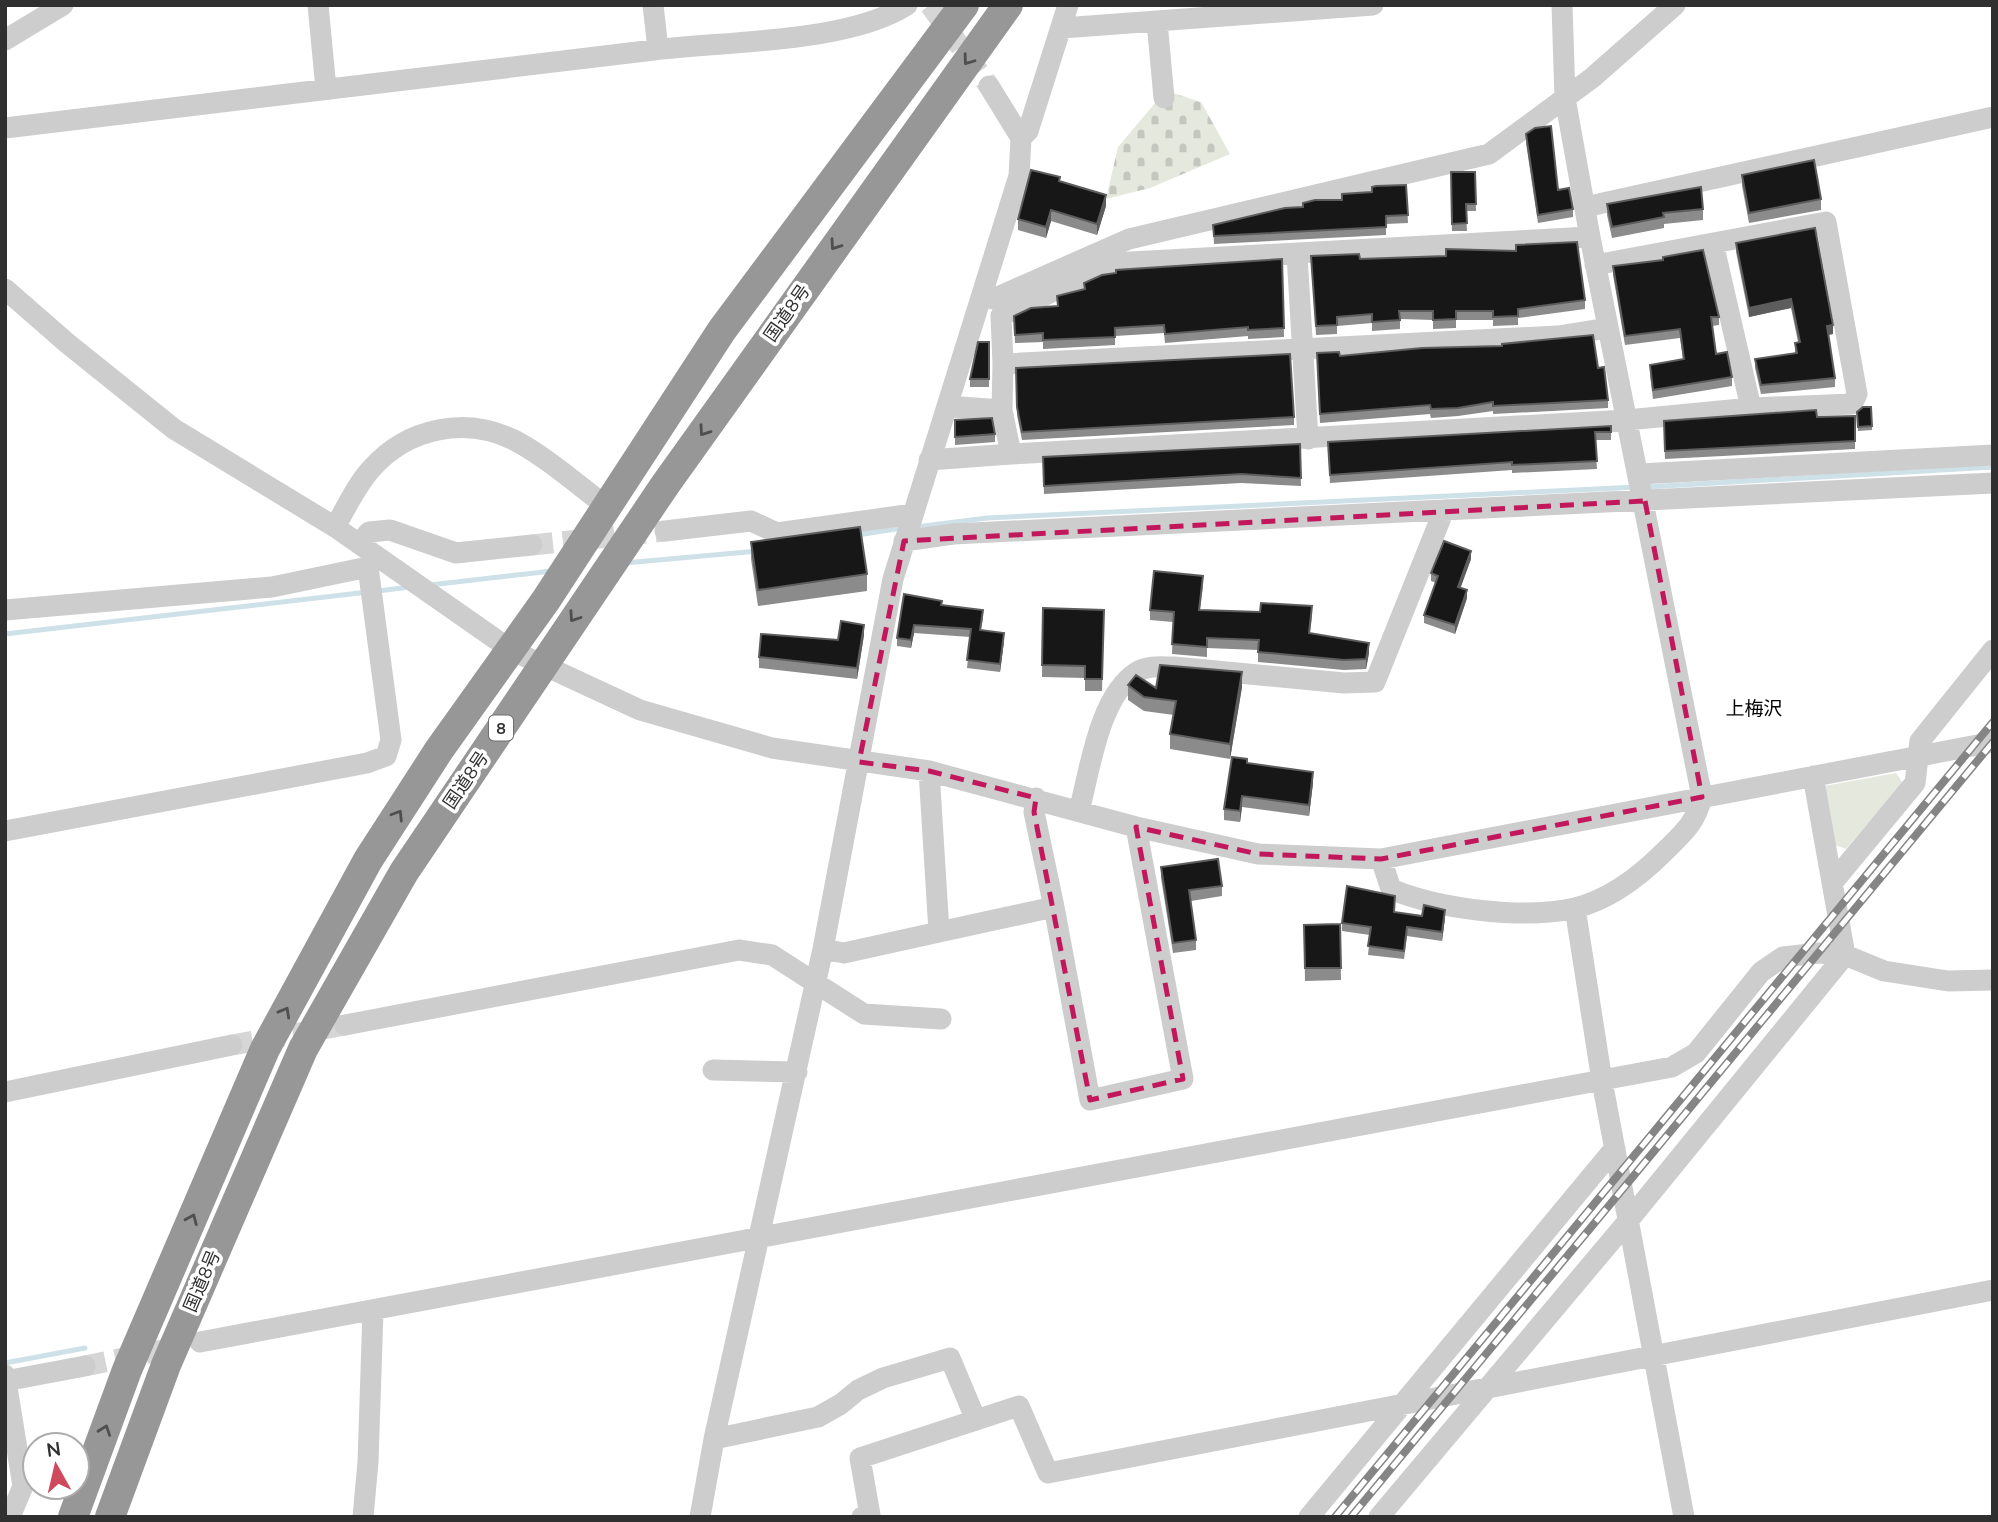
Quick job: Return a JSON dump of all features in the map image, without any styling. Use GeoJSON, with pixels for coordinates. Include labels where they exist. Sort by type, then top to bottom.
{"type":"FeatureCollection","features":[{"type":"Feature","properties":{"kind":"highway","name":"国道8号"},"geometry":{"type":"LineString","coordinates":[[73,1517],[127,1370],[265,1049],[369,860],[439,750],[511,650],[722,330],[964,5]]}},
{"type":"Feature","properties":{"kind":"highway","name":"国道8号"},"geometry":{"type":"LineString","coordinates":[[110,1517],[166,1365],[303,1049],[404,872],[665,485],[1009,5]]}},
{"type":"Feature","properties":{"kind":"street"},"geometry":{"type":"LineString","coordinates":[[5,40],[63,5]]}},
{"type":"Feature","properties":{"kind":"street"},"geometry":{"type":"LineString","coordinates":[[318,5],[326,89]]}},
{"type":"Feature","properties":{"kind":"street"},"geometry":{"type":"LineString","coordinates":[[653,5],[658,49]]}},
{"type":"Feature","properties":{"kind":"street"},"geometry":{"type":"LineString","coordinates":[[5,128],[658,49],[851,29],[892,15],[908,5]]}},
{"type":"Feature","properties":{"kind":"street"},"geometry":{"type":"LineString","coordinates":[[1021,138],[1028,131],[1068,5]]}},
{"type":"Feature","properties":{"kind":"street"},"geometry":{"type":"LineString","coordinates":[[1062,28],[1373,5]]}},
{"type":"Feature","properties":{"kind":"street"},"geometry":{"type":"LineString","coordinates":[[1381,859],[1391,888],[1420,901],[1520,912],[1575,908],[1628,884],[1660,857],[1696,820],[1702,797],[1645,501],[1595,265],[1565,98],[1562,5]]}},
{"type":"Feature","properties":{"kind":"street"},"geometry":{"type":"LineString","coordinates":[[993,299],[1129,239],[1489,153],[1565,98],[1675,5]]}},
{"type":"Feature","properties":{"kind":"street"},"geometry":{"type":"LineString","coordinates":[[1157,22],[1164,98]]}},
{"type":"Feature","properties":{"kind":"street"},"geometry":{"type":"LineString","coordinates":[[700,1517],[714,1439],[824,949],[893,579],[1019,176],[1021,138],[989,86]]}},
{"type":"Feature","properties":{"kind":"street"},"geometry":{"type":"LineString","coordinates":[[1585,206],[1993,117]]}},
{"type":"Feature","properties":{"kind":"street"},"geometry":{"type":"LineString","coordinates":[[929,460],[1627,420],[1751,408],[1852,404],[1857,394],[1826,222],[1595,265]]}},
{"type":"Feature","properties":{"kind":"street"},"geometry":{"type":"LineString","coordinates":[[1011,454],[1002,410],[1001,316],[1113,263],[1590,237]]}},
{"type":"Feature","properties":{"kind":"street"},"geometry":{"type":"LineString","coordinates":[[1713,243],[1751,408]]}},
{"type":"Feature","properties":{"kind":"street"},"geometry":{"type":"LineString","coordinates":[[1297,255],[1308,439]]}},
{"type":"Feature","properties":{"kind":"street"},"geometry":{"type":"LineString","coordinates":[[5,289],[67,344],[174,429],[335,527],[368,556],[511,650],[640,710],[772,748],[929,771],[1136,827],[1258,854],[1381,859],[1993,742]]}},
{"type":"Feature","properties":{"kind":"street"},"geometry":{"type":"LineString","coordinates":[[1003,364],[1558,336],[1608,328]]}},
{"type":"Feature","properties":{"kind":"street"},"geometry":{"type":"LineString","coordinates":[[947,406],[1002,410]]}},
{"type":"Feature","properties":{"kind":"street"},"geometry":{"type":"LineString","coordinates":[[335,527],[370,469],[398,443],[433,430],[475,427],[514,440],[606,506]]}},
{"type":"Feature","properties":{"kind":"street"},"geometry":{"type":"LineString","coordinates":[[1639,474],[1993,455]]}},
{"type":"Feature","properties":{"kind":"street"},"geometry":{"type":"LineString","coordinates":[[904,541],[953,534],[1993,483]]}},
{"type":"Feature","properties":{"kind":"street"},"geometry":{"type":"LineString","coordinates":[[1079,811],[1107,708],[1137,672],[1154,666],[1344,683],[1375,682],[1444,510]]}},
{"type":"Feature","properties":{"kind":"street"},"geometry":{"type":"LineString","coordinates":[[665,531],[751,521],[778,533],[912,514]]}},
{"type":"Feature","properties":{"kind":"street"},"geometry":{"type":"LineString","coordinates":[[5,831],[367,763],[386,756],[390,740],[368,556],[369,532],[390,530],[456,553],[532,545]]}},
{"type":"Feature","properties":{"kind":"street"},"geometry":{"type":"LineString","coordinates":[[5,610],[272,587],[368,556]]}},
{"type":"Feature","properties":{"kind":"street"},"geometry":{"type":"LineString","coordinates":[[1833,882],[1915,783],[1920,741],[1993,650]]}},
{"type":"Feature","properties":{"kind":"street"},"geometry":{"type":"LineString","coordinates":[[929,771],[939,932]]}},
{"type":"Feature","properties":{"kind":"street"},"geometry":{"type":"LineString","coordinates":[[1379,1517],[1628,1221],[1844,955],[1813,776]]}},
{"type":"Feature","properties":{"kind":"street"},"geometry":{"type":"LineString","coordinates":[[1036,799],[1034,812],[1090,1100],[1183,1079],[1136,827]]}},
{"type":"Feature","properties":{"kind":"street"},"geometry":{"type":"LineString","coordinates":[[824,949],[844,953],[1054,907]]}},
{"type":"Feature","properties":{"kind":"street"},"geometry":{"type":"LineString","coordinates":[[1575,908],[1602,1081],[1684,1517]]}},
{"type":"Feature","properties":{"kind":"street"},"geometry":{"type":"LineString","coordinates":[[345,1025],[739,950],[772,955],[816,980],[864,1014],[941,1019]]}},
{"type":"Feature","properties":{"kind":"street"},"geometry":{"type":"LineString","coordinates":[[200,1342],[1672,1067],[1696,1053],[1762,972],[1783,957],[1819,953],[1844,955],[1884,971],[1948,981],[1993,980]]}},
{"type":"Feature","properties":{"kind":"street"},"geometry":{"type":"LineString","coordinates":[[5,1092],[232,1045]]}},
{"type":"Feature","properties":{"kind":"street"},"geometry":{"type":"LineString","coordinates":[[713,1070],[797,1072]]}},
{"type":"Feature","properties":{"kind":"street"},"geometry":{"type":"LineString","coordinates":[[1309,1517],[1615,1148]]}},
{"type":"Feature","properties":{"kind":"street"},"geometry":{"type":"LineString","coordinates":[[867,1516],[860,1458],[1019,1406],[1048,1472],[1993,1290]]}},
{"type":"Feature","properties":{"kind":"street"},"geometry":{"type":"LineString","coordinates":[[363,1517],[368,1462],[373,1311]]}},
{"type":"Feature","properties":{"kind":"street"},"geometry":{"type":"LineString","coordinates":[[714,1439],[818,1417],[859,1390],[884,1378],[950,1358],[976,1420]]}},
{"type":"Feature","properties":{"kind":"street"},"geometry":{"type":"LineString","coordinates":[[10,1517],[23,1486],[6,1379],[85,1366]]}},
{"type":"Feature","properties":{"kind":"highlighted area"},"geometry":{"type":"Polygon","coordinates":[[[1645,501],[1702,797],[1381,859],[1258,854],[1136,827],[1183,1079],[1090,1100],[1034,812],[1036,798],[929,771],[859,762],[904,541],[1645,501]]]}},
{"type":"Feature","properties":{"kind":"green space"},"geometry":{"type":"Polygon","coordinates":[[[1173,93],[1201,102],[1230,154],[1150,188],[1106,199],[1118,147],[1156,102],[1173,93]]]}},
{"type":"Feature","properties":{"kind":"green space"},"geometry":{"type":"Polygon","coordinates":[[[1896,773],[1903,783],[1846,849],[1832,844],[1824,786],[1896,773]]]}},
{"type":"Feature","properties":{"kind":"building"},"geometry":{"type":"Polygon","coordinates":[[[1551,126],[1558,190],[1569,188],[1573,209],[1538,215],[1526,134],[1535,128],[1551,126]]]}},
{"type":"Feature","properties":{"kind":"building"},"geometry":{"type":"Polygon","coordinates":[[[1814,160],[1821,199],[1749,213],[1742,175],[1814,160]]]}},
{"type":"Feature","properties":{"kind":"building"},"geometry":{"type":"Polygon","coordinates":[[[1031,170],[1060,177],[1059,181],[1106,195],[1097,224],[1051,210],[1046,227],[1018,219],[1031,170]]]}},
{"type":"Feature","properties":{"kind":"building"},"geometry":{"type":"Polygon","coordinates":[[[1451,172],[1475,172],[1476,204],[1466,204],[1467,223],[1452,224],[1451,172]]]}},
{"type":"Feature","properties":{"kind":"building"},"geometry":{"type":"Polygon","coordinates":[[[1406,185],[1408,215],[1386,216],[1386,227],[1214,236],[1213,225],[1285,208],[1303,207],[1303,203],[1315,200],[1342,200],[1342,194],[1372,192],[1372,187],[1376,186],[1406,185]]]}},
{"type":"Feature","properties":{"kind":"building"},"geometry":{"type":"Polygon","coordinates":[[[1701,187],[1703,209],[1663,213],[1664,217],[1612,227],[1607,204],[1701,187]]]}},
{"type":"Feature","properties":{"kind":"building"},"geometry":{"type":"Polygon","coordinates":[[[1815,228],[1833,325],[1827,326],[1835,378],[1761,385],[1755,359],[1797,353],[1795,343],[1800,342],[1791,299],[1749,308],[1736,243],[1815,228]]]}},
{"type":"Feature","properties":{"kind":"building"},"geometry":{"type":"Polygon","coordinates":[[[1577,242],[1585,300],[1518,309],[1518,316],[1493,317],[1493,311],[1456,311],[1456,319],[1433,320],[1433,311],[1399,311],[1400,320],[1372,322],[1372,314],[1337,317],[1337,325],[1316,326],[1311,256],[1359,254],[1360,259],[1446,256],[1446,249],[1516,251],[1516,245],[1577,242]]]}},
{"type":"Feature","properties":{"kind":"building"},"geometry":{"type":"Polygon","coordinates":[[[1703,250],[1719,317],[1711,317],[1716,354],[1727,352],[1732,377],[1653,390],[1650,365],[1684,359],[1680,329],[1625,336],[1613,266],[1663,260],[1663,257],[1703,250]]]}},
{"type":"Feature","properties":{"kind":"building"},"geometry":{"type":"Polygon","coordinates":[[[1282,259],[1284,328],[1248,330],[1248,327],[1165,334],[1164,325],[1115,328],[1115,337],[1043,340],[1043,333],[1015,335],[1014,316],[1031,308],[1058,306],[1057,296],[1085,289],[1084,283],[1102,275],[1116,273],[1116,270],[1282,259]]]}},
{"type":"Feature","properties":{"kind":"building"},"geometry":{"type":"Polygon","coordinates":[[[1593,335],[1598,368],[1604,367],[1608,400],[1493,406],[1493,402],[1431,409],[1430,405],[1320,414],[1317,353],[1339,352],[1340,356],[1422,348],[1502,346],[1593,335]]]}},
{"type":"Feature","properties":{"kind":"building"},"geometry":{"type":"Polygon","coordinates":[[[978,342],[989,342],[989,379],[970,379],[978,342]]]}},
{"type":"Feature","properties":{"kind":"building"},"geometry":{"type":"Polygon","coordinates":[[[1290,354],[1294,417],[1022,432],[1017,407],[1016,368],[1290,354]]]}},
{"type":"Feature","properties":{"kind":"building"},"geometry":{"type":"Polygon","coordinates":[[[1863,407],[1871,407],[1872,426],[1858,427],[1857,412],[1863,407]]]}},
{"type":"Feature","properties":{"kind":"building"},"geometry":{"type":"Polygon","coordinates":[[[1816,410],[1817,417],[1855,416],[1855,441],[1665,451],[1664,421],[1816,410]]]}},
{"type":"Feature","properties":{"kind":"building"},"geometry":{"type":"Polygon","coordinates":[[[992,418],[995,434],[955,437],[955,420],[992,418]]]}},
{"type":"Feature","properties":{"kind":"building"},"geometry":{"type":"Polygon","coordinates":[[[1611,426],[1611,432],[1595,432],[1597,461],[1512,465],[1512,462],[1330,475],[1328,442],[1611,426]]]}},
{"type":"Feature","properties":{"kind":"building"},"geometry":{"type":"Polygon","coordinates":[[[1300,444],[1301,478],[1241,474],[1044,486],[1043,457],[1300,444]]]}},
{"type":"Feature","properties":{"kind":"building"},"geometry":{"type":"Polygon","coordinates":[[[860,527],[867,574],[758,590],[751,542],[860,527]]]}},
{"type":"Feature","properties":{"kind":"building"},"geometry":{"type":"Polygon","coordinates":[[[1444,541],[1471,551],[1458,587],[1467,590],[1455,625],[1424,615],[1438,576],[1431,573],[1444,541]]]}},
{"type":"Feature","properties":{"kind":"building"},"geometry":{"type":"Polygon","coordinates":[[[1154,571],[1203,576],[1199,610],[1260,612],[1261,603],[1312,606],[1309,633],[1369,643],[1366,659],[1344,660],[1258,652],[1259,640],[1207,638],[1207,647],[1172,644],[1174,612],[1150,610],[1154,571]]]}},
{"type":"Feature","properties":{"kind":"building"},"geometry":{"type":"Polygon","coordinates":[[[904,594],[942,601],[941,605],[983,610],[980,630],[1004,633],[1000,664],[967,660],[971,629],[914,625],[911,640],[897,638],[904,594]]]}},
{"type":"Feature","properties":{"kind":"building"},"geometry":{"type":"Polygon","coordinates":[[[1043,608],[1104,610],[1102,679],[1085,679],[1085,666],[1042,665],[1043,608]]]}},
{"type":"Feature","properties":{"kind":"building"},"geometry":{"type":"Polygon","coordinates":[[[841,621],[864,625],[857,668],[759,657],[761,634],[838,640],[841,621]]]}},
{"type":"Feature","properties":{"kind":"building"},"geometry":{"type":"Polygon","coordinates":[[[1160,665],[1242,672],[1230,744],[1170,734],[1176,701],[1144,697],[1128,685],[1136,675],[1156,688],[1160,665]]]}},
{"type":"Feature","properties":{"kind":"building"},"geometry":{"type":"Polygon","coordinates":[[[1232,757],[1247,759],[1247,763],[1313,772],[1309,805],[1242,796],[1240,811],[1224,809],[1232,757]]]}},
{"type":"Feature","properties":{"kind":"building"},"geometry":{"type":"Polygon","coordinates":[[[1218,859],[1222,886],[1189,890],[1196,940],[1173,943],[1161,867],[1218,859]]]}},
{"type":"Feature","properties":{"kind":"building"},"geometry":{"type":"Polygon","coordinates":[[[1347,886],[1395,896],[1394,912],[1422,916],[1424,905],[1445,910],[1442,932],[1407,927],[1404,951],[1368,946],[1371,927],[1342,923],[1347,886]]]}},
{"type":"Feature","properties":{"kind":"building"},"geometry":{"type":"Polygon","coordinates":[[[1340,924],[1341,968],[1305,968],[1304,925],[1340,924]]]}},
{"type":"Feature","properties":{"kind":"waterway"},"geometry":{"type":"LineString","coordinates":[[1646,487],[1993,467]]}},
{"type":"Feature","properties":{"kind":"waterway"},"geometry":{"type":"LineString","coordinates":[[916,527],[987,518],[1637,487]]}},
{"type":"Feature","properties":{"kind":"waterway"},"geometry":{"type":"LineString","coordinates":[[857,535],[903,528]]}},
{"type":"Feature","properties":{"kind":"waterway"},"geometry":{"type":"LineString","coordinates":[[625,563],[758,551]]}},
{"type":"Feature","properties":{"kind":"waterway"},"geometry":{"type":"LineString","coordinates":[[430,585],[552,571]]}},
{"type":"Feature","properties":{"kind":"waterway"},"geometry":{"type":"LineString","coordinates":[[378,591],[410,587]]}},
{"type":"Feature","properties":{"kind":"waterway"},"geometry":{"type":"LineString","coordinates":[[5,634],[368,592]]}},
{"type":"Feature","properties":{"kind":"waterway"},"geometry":{"type":"LineString","coordinates":[[5,1363],[85,1348]]}},
{"type":"Feature","properties":{"kind":"tunnel"},"geometry":{"type":"LineString","coordinates":[[930,5],[989,86]]}},
{"type":"Feature","properties":{"kind":"tunnel"},"geometry":{"type":"LineString","coordinates":[[532,545],[665,531]]}},
{"type":"Feature","properties":{"kind":"tunnel"},"geometry":{"type":"LineString","coordinates":[[232,1045],[345,1025]]}},
{"type":"Feature","properties":{"kind":"tunnel"},"geometry":{"type":"LineString","coordinates":[[85,1366],[182,1346]]}},
{"type":"Feature","properties":{"kind":"railway"},"geometry":{"type":"LineString","coordinates":[[1335,1517],[1993,722]]}},
{"type":"Feature","properties":{"kind":"railway"},"geometry":{"type":"LineString","coordinates":[[1351,1517],[1993,742]]}},
{"type":"Feature","properties":{"kind":"district","name":"上梅沢"},"geometry":{"type":"Point","coordinates":[1754,708]}}]}
